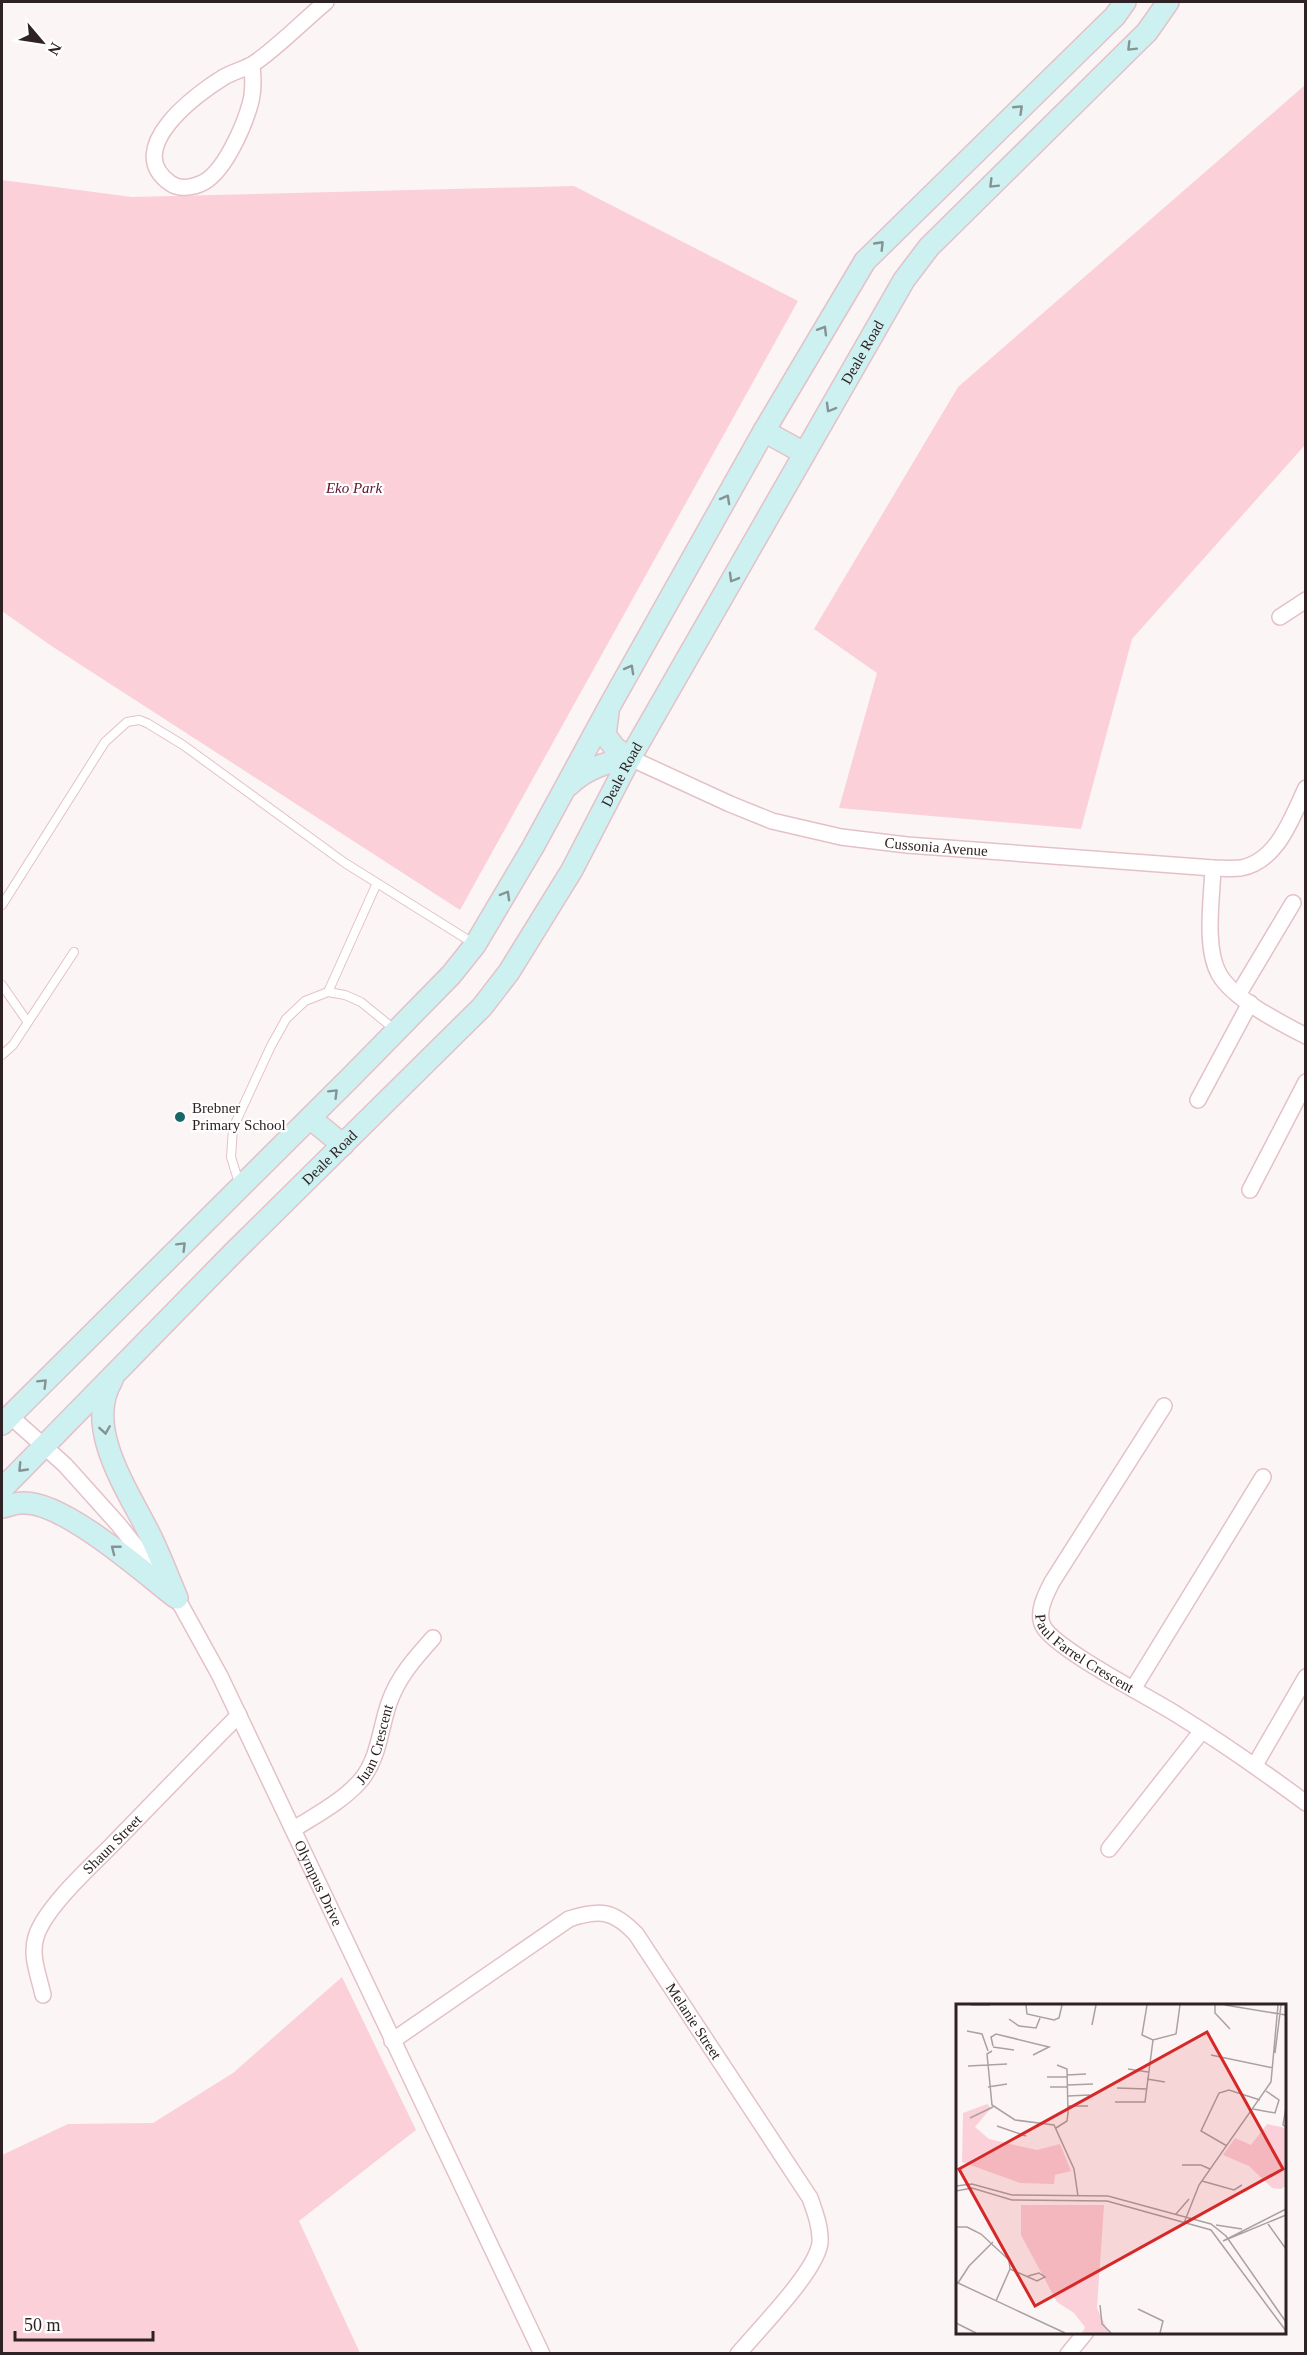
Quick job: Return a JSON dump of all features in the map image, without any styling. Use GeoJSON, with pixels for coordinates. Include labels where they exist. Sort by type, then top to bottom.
{"type":"FeatureCollection","features":[{"type":"Feature","properties":{"kind":"street"},"geometry":{"type":"LineString","coordinates":[[252,64],[254,79],[251,101],[241,129],[225,159],[213,175],[200,184],[183,188],[174,186],[157,170],[155,149],[162,131],[177,113],[194,99],[222,79],[252,64],[326,2]]}},
{"type":"Feature","properties":{"kind":"street"},"geometry":{"type":"LineString","coordinates":[[4,1417],[310,1118],[451,975],[475,945],[489,925],[764,431],[865,261],[1115,16],[1125,2]]}},
{"type":"Feature","properties":{"kind":"street","name":"Deale Road"},"geometry":{"type":"LineString","coordinates":[[2,1489],[342,1145],[482,1007],[509,972],[572,870],[630,758],[904,280],[929,247],[1147,32],[1168,2]]}},
{"type":"Feature","properties":{"kind":"street"},"geometry":{"type":"LineString","coordinates":[[764,431],[804,453]]}},
{"type":"Feature","properties":{"kind":"street"},"geometry":{"type":"LineString","coordinates":[[1280,617],[1305,600]]}},
{"type":"Feature","properties":{"kind":"street"},"geometry":{"type":"LineString","coordinates":[[609,707],[605,735],[615,748],[630,758]]}},
{"type":"Feature","properties":{"kind":"street"},"geometry":{"type":"LineString","coordinates":[[565,789],[581,774],[608,762],[630,758]]}},
{"type":"Feature","properties":{"kind":"street","name":"Cussonia Avenue"},"geometry":{"type":"LineString","coordinates":[[630,758],[772,821],[841,837],[907,845],[1213,868],[1241,868],[1257,861],[1283,836],[1305,788]]}},
{"type":"Feature","properties":{"kind":"street"},"geometry":{"type":"LineString","coordinates":[[1213,868],[1210,942],[1219,975],[1244,999],[1274,1020],[1305,1036]]}},
{"type":"Feature","properties":{"kind":"street"},"geometry":{"type":"LineString","coordinates":[[1198,1100],[1244,999],[1293,903]]}},
{"type":"Feature","properties":{"kind":"street"},"geometry":{"type":"LineString","coordinates":[[1250,1190],[1305,1082]]}},
{"type":"Feature","properties":{"kind":"street"},"geometry":{"type":"LineString","coordinates":[[310,1118],[342,1145]]}},
{"type":"Feature","properties":{"kind":"street"},"geometry":{"type":"LineString","coordinates":[[159,1329],[113,1377],[104,1398],[102,1414],[104,1433],[111,1457],[157,1549],[177,1598]]}},
{"type":"Feature","properties":{"kind":"street","name":"Paul Farrel Crescent"},"geometry":{"type":"LineString","coordinates":[[1164,1406],[1052,1582],[1044,1598],[1041,1611],[1042,1624],[1050,1636],[1071,1651],[1255,1765],[1305,1803]]}},
{"type":"Feature","properties":{"kind":"street","name":"Olympus Drive"},"geometry":{"type":"LineString","coordinates":[[4,1417],[43,1446],[90,1492],[177,1598],[239,1715],[542,2354]]}},
{"type":"Feature","properties":{"kind":"street"},"geometry":{"type":"LineString","coordinates":[[1133,1689],[1263,1477]]}},
{"type":"Feature","properties":{"kind":"street"},"geometry":{"type":"LineString","coordinates":[[2,1507],[25,1502],[53,1510],[109,1544],[177,1598]]}},
{"type":"Feature","properties":{"kind":"street","name":"Juan Crescent"},"geometry":{"type":"LineString","coordinates":[[294,1829],[342,1798],[361,1779],[370,1766],[379,1745],[388,1705],[396,1686],[405,1670],[433,1638]]}},
{"type":"Feature","properties":{"kind":"street"},"geometry":{"type":"LineString","coordinates":[[1255,1765],[1305,1677]]}},
{"type":"Feature","properties":{"kind":"street","name":"Shaun Street"},"geometry":{"type":"LineString","coordinates":[[44,1995],[34,1949],[36,1935],[46,1917],[82,1876],[239,1715]]}},
{"type":"Feature","properties":{"kind":"street"},"geometry":{"type":"LineString","coordinates":[[1109,1849],[1201,1732]]}},
{"type":"Feature","properties":{"kind":"street","name":"Melanie Street"},"geometry":{"type":"LineString","coordinates":[[392,2041],[569,1919],[588,1913],[606,1912],[629,1927],[636,1934],[810,2198],[816,2216],[820,2242],[812,2262],[794,2288],[738,2354]]}},
{"type":"Feature","properties":{"kind":"street"},"geometry":{"type":"LineString","coordinates":[[1068,2354],[1084,2334]]}},
{"type":"Feature","properties":{"kind":"lane"},"geometry":{"type":"LineString","coordinates":[[2,905],[105,741],[127,722],[133,720],[147,723],[174,739],[337,857],[475,945]]}},
{"type":"Feature","properties":{"kind":"lane"},"geometry":{"type":"LineString","coordinates":[[328,992],[377,883]]}},
{"type":"Feature","properties":{"kind":"lane"},"geometry":{"type":"LineString","coordinates":[[2,1055],[13,1045],[74,951]]}},
{"type":"Feature","properties":{"kind":"lane"},"geometry":{"type":"LineString","coordinates":[[2,985],[27,1021]]}},
{"type":"Feature","properties":{"kind":"lane"},"geometry":{"type":"LineString","coordinates":[[240,1188],[231,1157],[233,1128],[286,1019],[305,1001],[328,992],[345,995],[361,1002],[396,1031]]}},
{"type":"Feature","properties":{"kind":"green space"},"geometry":{"type":"Polygon","coordinates":[[[1305,85],[1305,445],[1132,639],[1081,829],[839,808],[877,673],[814,629],[958,387],[1305,85]]]}},
{"type":"Feature","properties":{"kind":"green space","name":"Eko Park"},"geometry":{"type":"Polygon","coordinates":[[[2,180],[132,197],[574,186],[798,301],[460,910],[50,645],[2,611],[2,180]]]}},
{"type":"Feature","properties":{"kind":"green space"},"geometry":{"type":"Polygon","coordinates":[[[342,1977],[416,2130],[299,2221],[360,2353],[2,2353],[2,2155],[68,2124],[153,2123],[233,2073],[342,1977]]]}},
{"type":"Feature","properties":{"kind":"place","name":"Brebner Primary School"},"geometry":{"type":"Point","coordinates":[180,1117]}}]}
